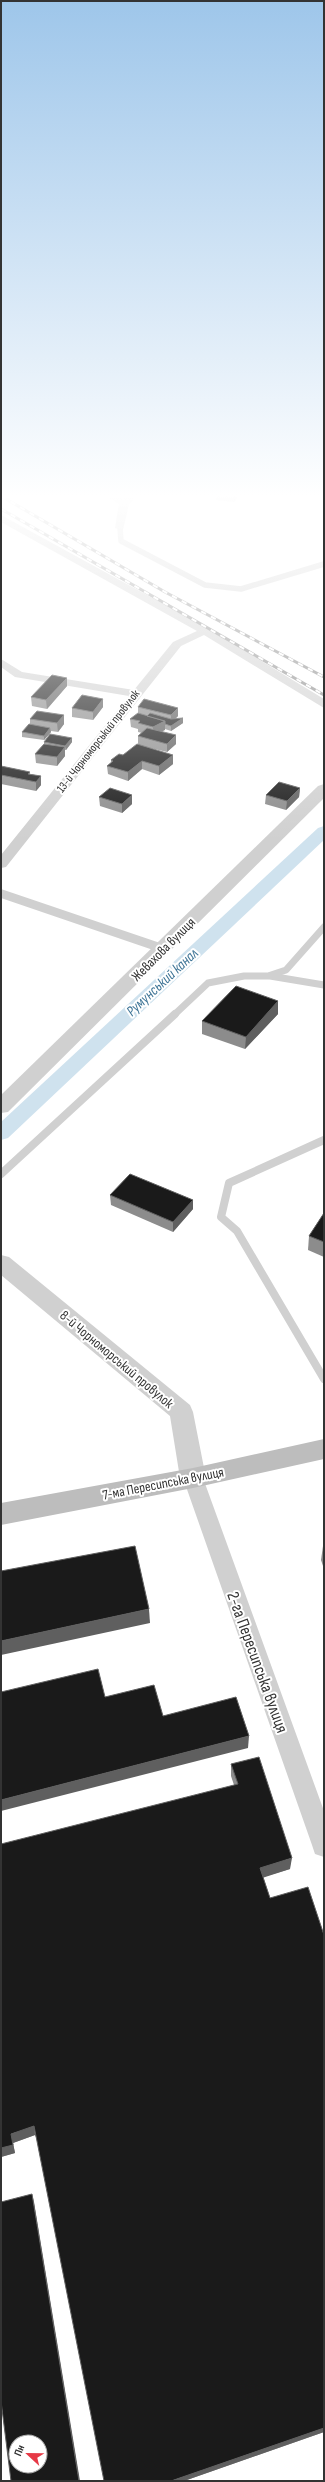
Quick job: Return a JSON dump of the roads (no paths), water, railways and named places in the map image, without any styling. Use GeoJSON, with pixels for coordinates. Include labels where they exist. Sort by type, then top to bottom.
{"type":"FeatureCollection","features":[{"type":"Feature","properties":{"kind":"main road","name":"7-ма Пересипська вулиця"},"geometry":{"type":"LineString","coordinates":[[1,1514],[193,1478],[324,1449]]}},
{"type":"Feature","properties":{"kind":"street"},"geometry":{"type":"LineString","coordinates":[[167,610],[205,631],[324,704]]}},
{"type":"Feature","properties":{"kind":"street","name":"13-й Чорноморський провулок"},"geometry":{"type":"LineString","coordinates":[[1,864],[135,694],[177,644],[205,631]]}},
{"type":"Feature","properties":{"kind":"street"},"geometry":{"type":"LineString","coordinates":[[1,662],[19,675],[135,694]]}},
{"type":"Feature","properties":{"kind":"street"},"geometry":{"type":"LineString","coordinates":[[7,679],[19,675]]}},
{"type":"Feature","properties":{"kind":"street","name":"Жевахова вулиця"},"geometry":{"type":"LineString","coordinates":[[1,1107],[164,949],[324,789]]}},
{"type":"Feature","properties":{"kind":"street"},"geometry":{"type":"LineString","coordinates":[[1,892],[164,949]]}},
{"type":"Feature","properties":{"kind":"street","name":"8-й Чорноморський провулок"},"geometry":{"type":"LineString","coordinates":[[1,1263],[181,1412],[193,1478]]}},
{"type":"Feature","properties":{"kind":"street","name":"2-га Пересипська вулиця"},"geometry":{"type":"LineString","coordinates":[[193,1478],[324,1845]]}},
{"type":"Feature","properties":{"kind":"lane"},"geometry":{"type":"LineString","coordinates":[[268,976],[286,970],[324,927]]}},
{"type":"Feature","properties":{"kind":"lane"},"geometry":{"type":"LineString","coordinates":[[1,1174],[208,983],[244,976],[268,976],[324,985]]}},
{"type":"Feature","properties":{"kind":"lane"},"geometry":{"type":"LineString","coordinates":[[324,1140],[229,1183],[221,1217],[237,1232],[324,1379]]}},
{"type":"Feature","properties":{"kind":"waterway","name":"Румунський канал"},"geometry":{"type":"LineString","coordinates":[[1,1133],[324,831]]}},
{"type":"Feature","properties":{"kind":"railway"},"geometry":{"type":"LineString","coordinates":[[176,610],[324,695]]}},
{"type":"Feature","properties":{"kind":"railway"},"geometry":{"type":"LineString","coordinates":[[198,610],[324,677]]}}]}
